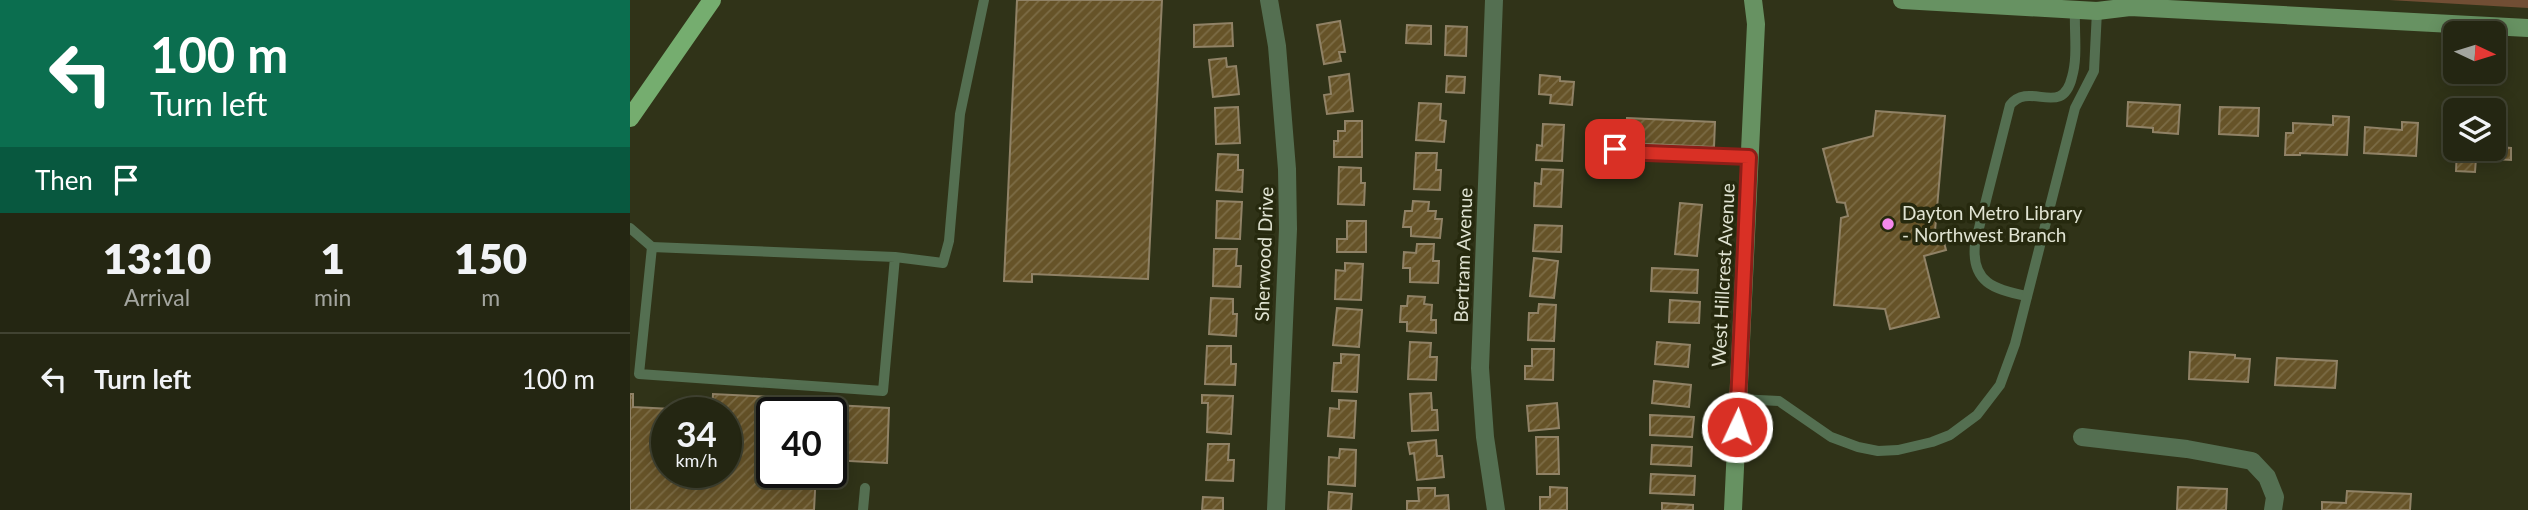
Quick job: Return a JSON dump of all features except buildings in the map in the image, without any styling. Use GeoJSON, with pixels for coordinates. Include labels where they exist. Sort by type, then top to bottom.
{"type":"FeatureCollection","features":[{"type":"Feature","properties":{"kind":"main road"},"geometry":{"type":"LineString","coordinates":[[630,118],[712,0]]}},
{"type":"Feature","properties":{"kind":"main road","name":"West Hillcrest Avenue"},"geometry":{"type":"LineString","coordinates":[[1733,510],[1756,23],[1753,0]]}},
{"type":"Feature","properties":{"kind":"main road"},"geometry":{"type":"LineString","coordinates":[[1902,0],[2097,11],[2130,7],[2528,28]]}},
{"type":"Feature","properties":{"kind":"street","name":"Sherwood Drive"},"geometry":{"type":"LineString","coordinates":[[1269,0],[1279,60],[1287,169],[1288,229],[1276,510]]}},
{"type":"Feature","properties":{"kind":"street","name":"Bertram Avenue"},"geometry":{"type":"LineString","coordinates":[[1494,0],[1480,368],[1485,437],[1496,510]]}},
{"type":"Feature","properties":{"kind":"street"},"geometry":{"type":"LineString","coordinates":[[2082,437],[2187,449],[2252,461],[2267,477],[2275,497],[2273,510]]}},
{"type":"Feature","properties":{"kind":"lane"},"geometry":{"type":"LineString","coordinates":[[630,228],[652,247],[895,257],[943,263],[948,241],[960,114],[985,0]]}},
{"type":"Feature","properties":{"kind":"lane"},"geometry":{"type":"LineString","coordinates":[[2027,296],[2007,292],[1986,283],[1974,258],[1975,244],[2010,105],[2023,95],[2053,99],[2060,97],[2068,88],[2074,67],[2075,10]]}},
{"type":"Feature","properties":{"kind":"lane"},"geometry":{"type":"LineString","coordinates":[[1738,399],[1779,401],[1831,437],[1878,451],[1898,450],[1932,442],[1964,426],[1982,408],[2000,385],[2009,364],[2075,108],[2094,71],[2097,11]]}},
{"type":"Feature","properties":{"kind":"lane"},"geometry":{"type":"LineString","coordinates":[[2068,88],[2081,95]]}},
{"type":"Feature","properties":{"kind":"lane"},"geometry":{"type":"LineString","coordinates":[[1614,134],[1615,149],[1621,152],[1749,157]]}},
{"type":"Feature","properties":{"kind":"lane"},"geometry":{"type":"LineString","coordinates":[[652,247],[639,374],[883,391],[895,257]]}},
{"type":"Feature","properties":{"kind":"lane"},"geometry":{"type":"LineString","coordinates":[[863,510],[864,488]]}},
{"type":"Feature","properties":{"kind":"shaded area"},"geometry":{"type":"Polygon","coordinates":[[[2389,0],[2528,0],[2528,8],[2389,0]]]}},
{"type":"Feature","properties":{"kind":"place","name":"Dayton Metro Library - Northwest Branch"},"geometry":{"type":"Point","coordinates":[1888,224]}},
{"type":"Feature","properties":{"kind":"route"},"geometry":{"type":"LineString","coordinates":[[1615,149],[1621,152],[1749,157],[1737,427]]}}]}
